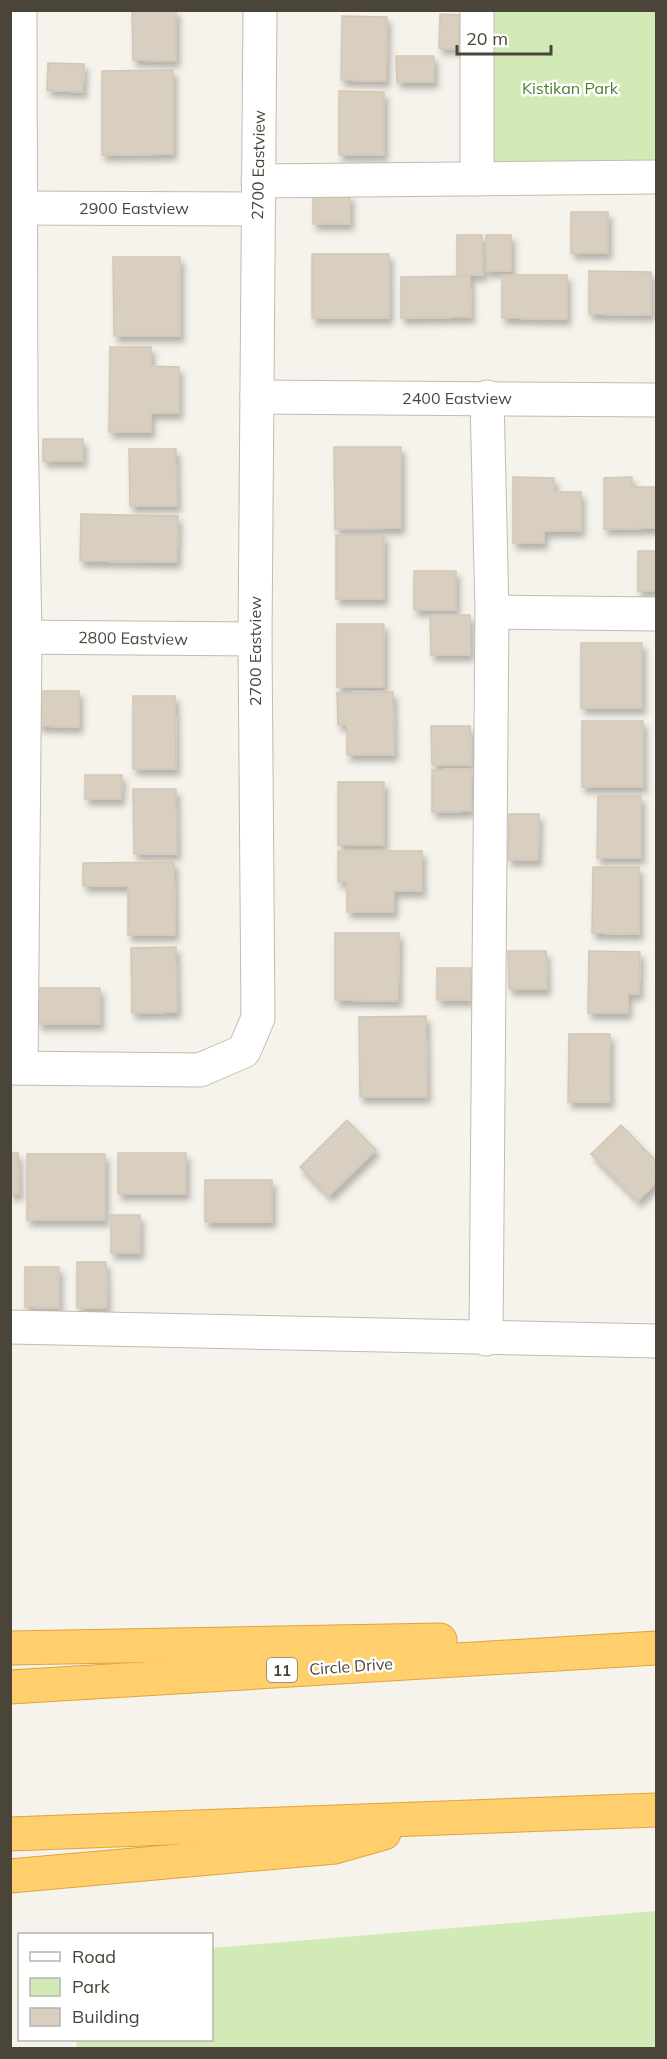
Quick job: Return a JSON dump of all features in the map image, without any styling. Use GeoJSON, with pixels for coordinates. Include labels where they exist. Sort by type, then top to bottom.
{"type":"FeatureCollection","features":[{"type":"Feature","properties":{"kind":"highway"},"geometry":{"type":"LineString","coordinates":[[10,1648],[428,1639],[552,1653]]}},
{"type":"Feature","properties":{"kind":"highway","name":"Circle Drive"},"geometry":{"type":"LineString","coordinates":[[10,1687],[657,1648]]}},
{"type":"Feature","properties":{"kind":"highway"},"geometry":{"type":"LineString","coordinates":[[10,1834],[657,1809]]}},
{"type":"Feature","properties":{"kind":"highway"},"geometry":{"type":"LineString","coordinates":[[10,1876],[335,1847],[432,1819]]}},
{"type":"Feature","properties":{"kind":"street"},"geometry":{"type":"LineString","coordinates":[[16,1068],[18,637],[16,208],[20,10]]}},
{"type":"Feature","properties":{"kind":"street","name":"2700 Eastview"},"geometry":{"type":"LineString","coordinates":[[16,1068],[200,1070],[244,1051],[258,1018],[255,639],[260,10]]}},
{"type":"Feature","properties":{"kind":"street"},"geometry":{"type":"LineString","coordinates":[[477,10],[477,179]]}},
{"type":"Feature","properties":{"kind":"street","name":"2900 Eastview"},"geometry":{"type":"LineString","coordinates":[[16,208],[258,195],[477,179],[657,177]]}},
{"type":"Feature","properties":{"kind":"street","name":"2400 Eastview"},"geometry":{"type":"LineString","coordinates":[[257,397],[657,400]]}},
{"type":"Feature","properties":{"kind":"street"},"geometry":{"type":"LineString","coordinates":[[486,1340],[492,612],[487,397]]}},
{"type":"Feature","properties":{"kind":"street"},"geometry":{"type":"LineString","coordinates":[[492,612],[657,614]]}},
{"type":"Feature","properties":{"kind":"street","name":"2800 Eastview"},"geometry":{"type":"LineString","coordinates":[[18,637],[255,639]]}},
{"type":"Feature","properties":{"kind":"street"},"geometry":{"type":"LineString","coordinates":[[10,1327],[486,1340],[657,1341]]}},
{"type":"Feature","properties":{"kind":"green space","name":"Kistikan Park"},"geometry":{"type":"Polygon","coordinates":[[[492,11],[656,11],[656,164],[493,167],[492,11]]]}},
{"type":"Feature","properties":{"kind":"green space"},"geometry":{"type":"Polygon","coordinates":[[[656,1911],[656,2048],[77,2048],[76,2041],[213,2041],[213,1948],[656,1911]]]}},
{"type":"Feature","properties":{"kind":"building"},"geometry":{"type":"Polygon","coordinates":[[[132,10],[176,10],[176,61],[133,60],[132,10]]]}},
{"type":"Feature","properties":{"kind":"building"},"geometry":{"type":"Polygon","coordinates":[[[440,14],[460,15],[459,49],[439,48],[440,14]]]}},
{"type":"Feature","properties":{"kind":"building"},"geometry":{"type":"Polygon","coordinates":[[[342,16],[387,17],[386,81],[341,80],[342,16]]]}},
{"type":"Feature","properties":{"kind":"building"},"geometry":{"type":"Polygon","coordinates":[[[396,56],[434,56],[434,82],[397,82],[396,56]]]}},
{"type":"Feature","properties":{"kind":"building"},"geometry":{"type":"Polygon","coordinates":[[[48,63],[84,64],[83,92],[47,90],[48,63]]]}},
{"type":"Feature","properties":{"kind":"building"},"geometry":{"type":"Polygon","coordinates":[[[173,70],[173,154],[102,155],[102,71],[173,70]]]}},
{"type":"Feature","properties":{"kind":"building"},"geometry":{"type":"Polygon","coordinates":[[[339,91],[384,92],[384,155],[339,155],[339,91]]]}},
{"type":"Feature","properties":{"kind":"building"},"geometry":{"type":"Polygon","coordinates":[[[313,195],[350,195],[350,224],[313,224],[313,195]]]}},
{"type":"Feature","properties":{"kind":"building"},"geometry":{"type":"Polygon","coordinates":[[[571,212],[608,212],[608,253],[571,253],[571,212]]]}},
{"type":"Feature","properties":{"kind":"building"},"geometry":{"type":"Polygon","coordinates":[[[457,235],[482,235],[483,275],[457,275],[457,235]]]}},
{"type":"Feature","properties":{"kind":"building"},"geometry":{"type":"Polygon","coordinates":[[[486,235],[511,235],[511,271],[486,271],[486,235]]]}},
{"type":"Feature","properties":{"kind":"building"},"geometry":{"type":"Polygon","coordinates":[[[312,254],[389,254],[389,318],[312,318],[312,254]]]}},
{"type":"Feature","properties":{"kind":"building"},"geometry":{"type":"Polygon","coordinates":[[[113,257],[180,257],[180,336],[114,336],[113,257]]]}},
{"type":"Feature","properties":{"kind":"building"},"geometry":{"type":"Polygon","coordinates":[[[589,271],[651,272],[651,315],[589,314],[589,271]]]}},
{"type":"Feature","properties":{"kind":"building"},"geometry":{"type":"Polygon","coordinates":[[[502,275],[567,275],[567,319],[502,318],[502,275]]]}},
{"type":"Feature","properties":{"kind":"building"},"geometry":{"type":"Polygon","coordinates":[[[470,276],[471,317],[401,318],[401,277],[470,276]]]}},
{"type":"Feature","properties":{"kind":"building"},"geometry":{"type":"Polygon","coordinates":[[[110,347],[151,347],[151,366],[179,367],[179,413],[151,413],[151,432],[109,432],[110,347]]]}},
{"type":"Feature","properties":{"kind":"building"},"geometry":{"type":"Polygon","coordinates":[[[43,439],[83,439],[83,461],[43,461],[43,439]]]}},
{"type":"Feature","properties":{"kind":"building"},"geometry":{"type":"Polygon","coordinates":[[[334,447],[401,447],[401,528],[335,529],[334,447]]]}},
{"type":"Feature","properties":{"kind":"building"},"geometry":{"type":"Polygon","coordinates":[[[129,449],[176,449],[177,506],[130,506],[129,449]]]}},
{"type":"Feature","properties":{"kind":"building"},"geometry":{"type":"Polygon","coordinates":[[[513,477],[554,478],[554,492],[581,492],[581,531],[544,531],[544,543],[513,543],[513,477]]]}},
{"type":"Feature","properties":{"kind":"building"},"geometry":{"type":"Polygon","coordinates":[[[632,477],[632,487],[656,487],[656,528],[604,529],[604,478],[632,477]]]}},
{"type":"Feature","properties":{"kind":"building"},"geometry":{"type":"Polygon","coordinates":[[[81,514],[178,516],[177,562],[80,561],[81,514]]]}},
{"type":"Feature","properties":{"kind":"building"},"geometry":{"type":"Polygon","coordinates":[[[336,535],[384,535],[384,599],[336,599],[336,535]]]}},
{"type":"Feature","properties":{"kind":"building"},"geometry":{"type":"Polygon","coordinates":[[[638,551],[656,551],[656,591],[638,591],[638,551]]]}},
{"type":"Feature","properties":{"kind":"building"},"geometry":{"type":"Polygon","coordinates":[[[414,571],[456,571],[456,610],[414,610],[414,571]]]}},
{"type":"Feature","properties":{"kind":"building"},"geometry":{"type":"Polygon","coordinates":[[[430,615],[470,615],[470,655],[431,655],[430,615]]]}},
{"type":"Feature","properties":{"kind":"building"},"geometry":{"type":"Polygon","coordinates":[[[337,624],[384,624],[384,687],[337,687],[337,624]]]}},
{"type":"Feature","properties":{"kind":"building"},"geometry":{"type":"Polygon","coordinates":[[[581,643],[642,643],[642,708],[581,708],[581,643]]]}},
{"type":"Feature","properties":{"kind":"building"},"geometry":{"type":"Polygon","coordinates":[[[38,691],[79,691],[79,727],[38,726],[38,691]]]}},
{"type":"Feature","properties":{"kind":"building"},"geometry":{"type":"Polygon","coordinates":[[[393,692],[394,755],[347,755],[347,725],[338,725],[337,693],[393,692]]]}},
{"type":"Feature","properties":{"kind":"building"},"geometry":{"type":"Polygon","coordinates":[[[133,696],[175,696],[176,769],[133,769],[133,696]]]}},
{"type":"Feature","properties":{"kind":"building"},"geometry":{"type":"Polygon","coordinates":[[[582,721],[643,721],[643,787],[582,787],[582,721]]]}},
{"type":"Feature","properties":{"kind":"building"},"geometry":{"type":"Polygon","coordinates":[[[431,726],[470,726],[471,765],[432,765],[431,726]]]}},
{"type":"Feature","properties":{"kind":"building"},"geometry":{"type":"Polygon","coordinates":[[[471,769],[471,811],[432,812],[432,770],[471,769]]]}},
{"type":"Feature","properties":{"kind":"building"},"geometry":{"type":"Polygon","coordinates":[[[85,775],[122,775],[121,799],[85,799],[85,775]]]}},
{"type":"Feature","properties":{"kind":"building"},"geometry":{"type":"Polygon","coordinates":[[[338,782],[384,782],[384,845],[338,845],[338,782]]]}},
{"type":"Feature","properties":{"kind":"building"},"geometry":{"type":"Polygon","coordinates":[[[133,789],[176,789],[177,854],[134,854],[133,789]]]}},
{"type":"Feature","properties":{"kind":"building"},"geometry":{"type":"Polygon","coordinates":[[[598,796],[641,796],[641,858],[597,858],[598,796]]]}},
{"type":"Feature","properties":{"kind":"building"},"geometry":{"type":"Polygon","coordinates":[[[509,814],[539,814],[538,860],[508,860],[509,814]]]}},
{"type":"Feature","properties":{"kind":"building"},"geometry":{"type":"Polygon","coordinates":[[[338,851],[422,851],[422,891],[394,891],[394,912],[347,912],[347,882],[338,882],[338,851]]]}},
{"type":"Feature","properties":{"kind":"building"},"geometry":{"type":"Polygon","coordinates":[[[174,862],[175,935],[128,935],[128,886],[83,886],[83,863],[174,862]]]}},
{"type":"Feature","properties":{"kind":"building"},"geometry":{"type":"Polygon","coordinates":[[[593,867],[639,867],[639,934],[592,933],[593,867]]]}},
{"type":"Feature","properties":{"kind":"building"},"geometry":{"type":"Polygon","coordinates":[[[335,933],[399,933],[398,1001],[335,1000],[335,933]]]}},
{"type":"Feature","properties":{"kind":"building"},"geometry":{"type":"Polygon","coordinates":[[[176,947],[177,1012],[132,1013],[131,948],[176,947]]]}},
{"type":"Feature","properties":{"kind":"building"},"geometry":{"type":"Polygon","coordinates":[[[508,951],[546,951],[547,989],[509,989],[508,951]]]}},
{"type":"Feature","properties":{"kind":"building"},"geometry":{"type":"Polygon","coordinates":[[[589,951],[640,952],[639,994],[628,994],[628,1013],[588,1013],[589,951]]]}},
{"type":"Feature","properties":{"kind":"building"},"geometry":{"type":"Polygon","coordinates":[[[437,968],[471,968],[471,1000],[437,1000],[437,968]]]}},
{"type":"Feature","properties":{"kind":"building"},"geometry":{"type":"Polygon","coordinates":[[[38,988],[100,988],[100,1024],[38,1024],[38,988]]]}},
{"type":"Feature","properties":{"kind":"building"},"geometry":{"type":"Polygon","coordinates":[[[426,1016],[427,1097],[360,1097],[359,1017],[426,1016]]]}},
{"type":"Feature","properties":{"kind":"building"},"geometry":{"type":"Polygon","coordinates":[[[569,1034],[610,1034],[610,1102],[568,1102],[569,1034]]]}},
{"type":"Feature","properties":{"kind":"building"},"geometry":{"type":"Polygon","coordinates":[[[347,1120],[376,1150],[329,1196],[300,1167],[347,1120]]]}},
{"type":"Feature","properties":{"kind":"building"},"geometry":{"type":"Polygon","coordinates":[[[621,1125],[656,1161],[656,1183],[638,1201],[591,1154],[621,1125]]]}},
{"type":"Feature","properties":{"kind":"building"},"geometry":{"type":"Polygon","coordinates":[[[10,1153],[18,1153],[19,1194],[10,1194],[10,1153]]]}},
{"type":"Feature","properties":{"kind":"building"},"geometry":{"type":"Polygon","coordinates":[[[118,1153],[186,1153],[186,1194],[118,1194],[118,1153]]]}},
{"type":"Feature","properties":{"kind":"building"},"geometry":{"type":"Polygon","coordinates":[[[27,1154],[105,1154],[105,1220],[27,1220],[27,1154]]]}},
{"type":"Feature","properties":{"kind":"building"},"geometry":{"type":"Polygon","coordinates":[[[205,1180],[272,1180],[272,1222],[205,1222],[205,1180]]]}},
{"type":"Feature","properties":{"kind":"building"},"geometry":{"type":"Polygon","coordinates":[[[111,1215],[140,1215],[140,1253],[111,1253],[111,1215]]]}},
{"type":"Feature","properties":{"kind":"building"},"geometry":{"type":"Polygon","coordinates":[[[77,1262],[106,1262],[107,1308],[77,1308],[77,1262]]]}},
{"type":"Feature","properties":{"kind":"building"},"geometry":{"type":"Polygon","coordinates":[[[25,1267],[59,1267],[59,1308],[25,1307],[25,1267]]]}}]}
